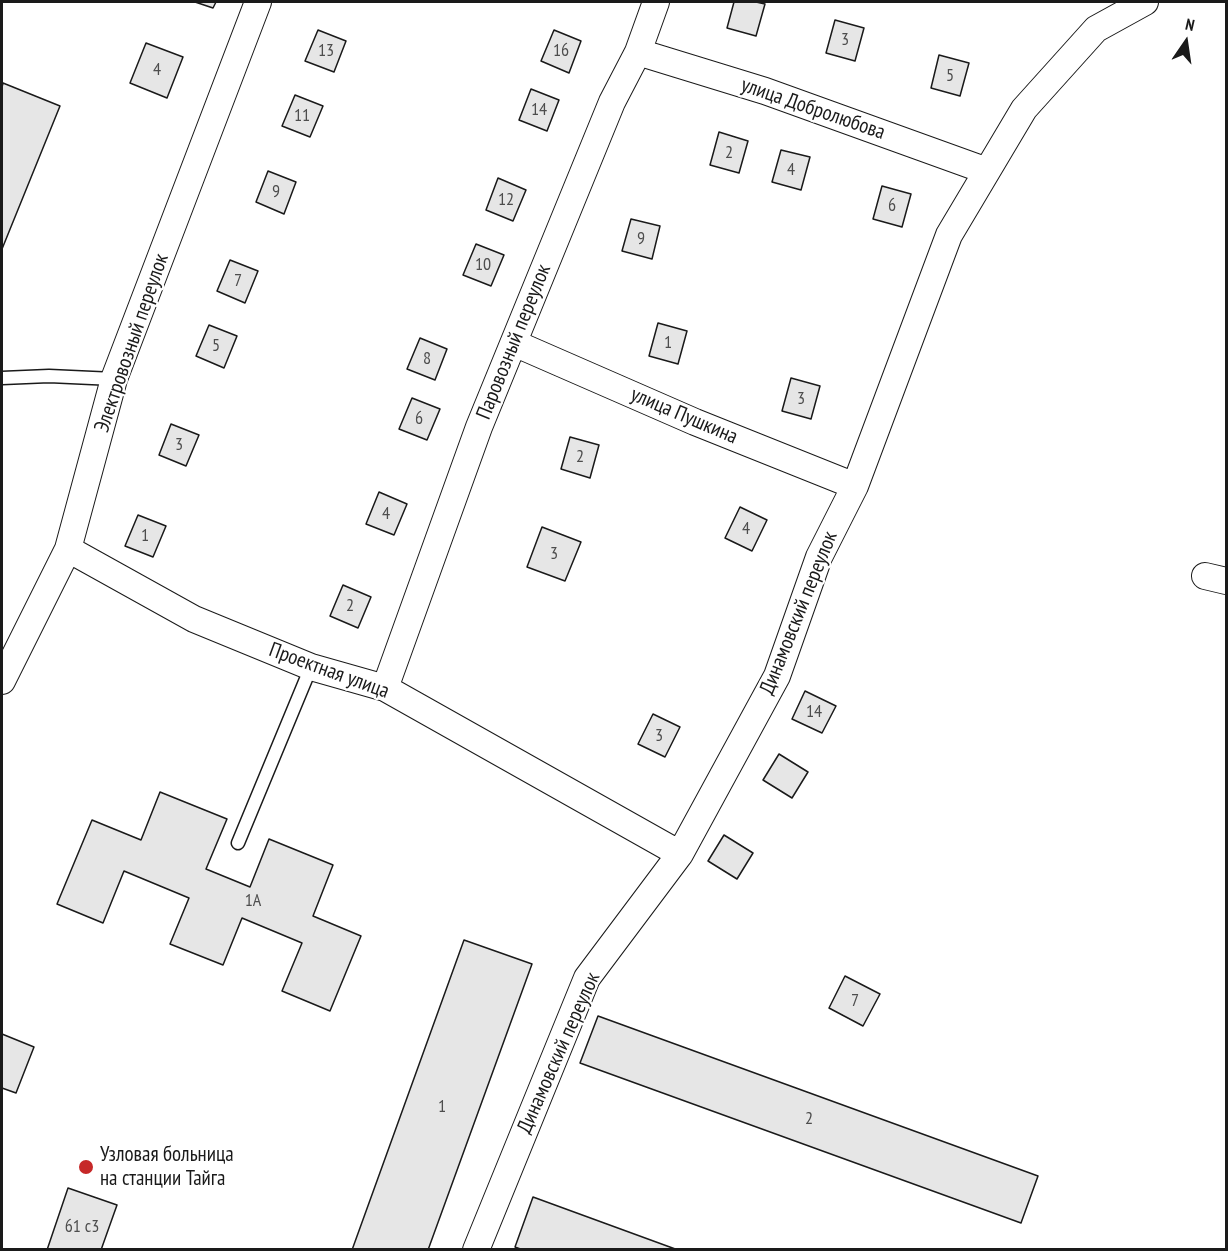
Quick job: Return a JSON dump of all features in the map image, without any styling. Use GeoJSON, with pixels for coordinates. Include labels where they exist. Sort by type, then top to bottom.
{"type":"FeatureCollection","features":[{"type":"Feature","properties":{"kind":"street","name":"Электровозный переулок"},"geometry":{"type":"LineString","coordinates":[[2,681],[68,549],[114,379],[258,2]]}},
{"type":"Feature","properties":{"kind":"street","name":"Паровозный переулок"},"geometry":{"type":"LineString","coordinates":[[385,688],[479,427],[612,102],[638,52],[656,2]]}},
{"type":"Feature","properties":{"kind":"street","name":"Динамовский переулок"},"geometry":{"type":"LineString","coordinates":[[476,1250],[587,978],[680,854],[777,676],[819,557],[855,486],[950,235],[1024,109],[1096,29],[1145,2]]}},
{"type":"Feature","properties":{"kind":"street","name":"улица Добролюбова"},"geometry":{"type":"LineString","coordinates":[[638,52],[765,91],[987,171]]}},
{"type":"Feature","properties":{"kind":"street","name":"улица Пушкина"},"geometry":{"type":"LineString","coordinates":[[514,343],[695,422],[855,486]]}},
{"type":"Feature","properties":{"kind":"street","name":"Проектная улица"},"geometry":{"type":"LineString","coordinates":[[68,549],[194,619],[311,667],[385,688],[680,854]]}},
{"type":"Feature","properties":{"kind":"lane"},"geometry":{"type":"LineString","coordinates":[[2,378],[49,376],[114,379]]}},
{"type":"Feature","properties":{"kind":"lane"},"geometry":{"type":"LineString","coordinates":[[238,843],[311,667]]}},
{"type":"Feature","properties":{"kind":"building"},"geometry":{"type":"Polygon","coordinates":[[[195,2],[216,2],[213,8],[195,2]]]}},
{"type":"Feature","properties":{"kind":"building"},"geometry":{"type":"Polygon","coordinates":[[[734,2],[765,4],[756,36],[727,28],[734,2]]]}},
{"type":"Feature","properties":{"kind":"building"},"geometry":{"type":"Polygon","coordinates":[[[835,20],[864,28],[855,61],[826,53],[835,20]]]}},
{"type":"Feature","properties":{"kind":"building"},"geometry":{"type":"Polygon","coordinates":[[[318,30],[346,41],[334,72],[305,61],[318,30]]]}},
{"type":"Feature","properties":{"kind":"building"},"geometry":{"type":"Polygon","coordinates":[[[554,30],[581,41],[569,73],[541,61],[554,30]]]}},
{"type":"Feature","properties":{"kind":"building"},"geometry":{"type":"Polygon","coordinates":[[[146,43],[183,57],[167,98],[130,83],[146,43]]]}},
{"type":"Feature","properties":{"kind":"building"},"geometry":{"type":"Polygon","coordinates":[[[939,55],[969,63],[960,96],[931,88],[939,55]]]}},
{"type":"Feature","properties":{"kind":"building"},"geometry":{"type":"Polygon","coordinates":[[[3,83],[60,106],[2,249],[2,87],[3,83]]]}},
{"type":"Feature","properties":{"kind":"building"},"geometry":{"type":"Polygon","coordinates":[[[531,89],[559,100],[547,131],[519,120],[531,89]]]}},
{"type":"Feature","properties":{"kind":"building"},"geometry":{"type":"Polygon","coordinates":[[[295,95],[323,106],[310,137],[282,126],[295,95]]]}},
{"type":"Feature","properties":{"kind":"building"},"geometry":{"type":"Polygon","coordinates":[[[719,132],[748,141],[739,173],[710,165],[719,132]]]}},
{"type":"Feature","properties":{"kind":"building"},"geometry":{"type":"Polygon","coordinates":[[[781,150],[810,157],[801,190],[772,182],[781,150]]]}},
{"type":"Feature","properties":{"kind":"building"},"geometry":{"type":"Polygon","coordinates":[[[268,171],[296,182],[284,214],[256,202],[268,171]]]}},
{"type":"Feature","properties":{"kind":"building"},"geometry":{"type":"Polygon","coordinates":[[[498,178],[526,190],[513,221],[486,210],[498,178]]]}},
{"type":"Feature","properties":{"kind":"building"},"geometry":{"type":"Polygon","coordinates":[[[882,186],[911,194],[902,227],[873,219],[882,186]]]}},
{"type":"Feature","properties":{"kind":"building"},"geometry":{"type":"Polygon","coordinates":[[[631,219],[660,226],[652,259],[622,251],[631,219]]]}},
{"type":"Feature","properties":{"kind":"building"},"geometry":{"type":"Polygon","coordinates":[[[476,244],[504,255],[491,286],[463,275],[476,244]]]}},
{"type":"Feature","properties":{"kind":"building"},"geometry":{"type":"Polygon","coordinates":[[[230,260],[258,271],[245,303],[217,291],[230,260]]]}},
{"type":"Feature","properties":{"kind":"building"},"geometry":{"type":"Polygon","coordinates":[[[658,323],[687,331],[678,364],[649,356],[658,323]]]}},
{"type":"Feature","properties":{"kind":"building"},"geometry":{"type":"Polygon","coordinates":[[[209,325],[237,336],[224,368],[196,356],[209,325]]]}},
{"type":"Feature","properties":{"kind":"building"},"geometry":{"type":"Polygon","coordinates":[[[420,338],[447,349],[435,380],[407,369],[420,338]]]}},
{"type":"Feature","properties":{"kind":"building"},"geometry":{"type":"Polygon","coordinates":[[[791,378],[820,386],[811,419],[782,411],[791,378]]]}},
{"type":"Feature","properties":{"kind":"building"},"geometry":{"type":"Polygon","coordinates":[[[412,398],[440,409],[427,440],[399,429],[412,398]]]}},
{"type":"Feature","properties":{"kind":"building"},"geometry":{"type":"Polygon","coordinates":[[[171,424],[199,435],[186,466],[159,455],[171,424]]]}},
{"type":"Feature","properties":{"kind":"building"},"geometry":{"type":"Polygon","coordinates":[[[570,437],[599,445],[590,478],[561,469],[570,437]]]}},
{"type":"Feature","properties":{"kind":"building"},"geometry":{"type":"Polygon","coordinates":[[[379,492],[407,504],[394,535],[366,524],[379,492]]]}},
{"type":"Feature","properties":{"kind":"building"},"geometry":{"type":"Polygon","coordinates":[[[740,507],[767,520],[752,551],[725,538],[740,507]]]}},
{"type":"Feature","properties":{"kind":"building"},"geometry":{"type":"Polygon","coordinates":[[[138,515],[166,526],[153,557],[125,546],[138,515]]]}},
{"type":"Feature","properties":{"kind":"building"},"geometry":{"type":"Polygon","coordinates":[[[542,527],[581,542],[565,581],[527,567],[542,527]]]}},
{"type":"Feature","properties":{"kind":"building"},"geometry":{"type":"Polygon","coordinates":[[[343,585],[371,597],[358,628],[330,616],[343,585]]]}},
{"type":"Feature","properties":{"kind":"building"},"geometry":{"type":"Polygon","coordinates":[[[805,691],[836,706],[822,733],[792,719],[805,691]]]}},
{"type":"Feature","properties":{"kind":"building"},"geometry":{"type":"Polygon","coordinates":[[[653,714],[680,727],[665,757],[638,744],[653,714]]]}},
{"type":"Feature","properties":{"kind":"building"},"geometry":{"type":"Polygon","coordinates":[[[779,754],[808,772],[792,798],[763,780],[779,754]]]}},
{"type":"Feature","properties":{"kind":"building"},"geometry":{"type":"Polygon","coordinates":[[[160,792],[227,819],[206,869],[250,887],[269,839],[333,865],[313,916],[361,936],[330,1011],[282,991],[302,943],[242,918],[223,965],[170,944],[189,898],[124,871],[103,923],[57,904],[92,820],[141,840],[160,792]]]}},
{"type":"Feature","properties":{"kind":"building"},"geometry":{"type":"Polygon","coordinates":[[[724,835],[753,853],[737,879],[708,861],[724,835]]]}},
{"type":"Feature","properties":{"kind":"building"},"geometry":{"type":"Polygon","coordinates":[[[464,940],[532,964],[428,1250],[352,1250],[464,940]]]}},
{"type":"Feature","properties":{"kind":"building"},"geometry":{"type":"Polygon","coordinates":[[[845,976],[880,994],[863,1026],[829,1008],[845,976]]]}},
{"type":"Feature","properties":{"kind":"building"},"geometry":{"type":"Polygon","coordinates":[[[598,1016],[1038,1176],[1021,1223],[580,1063],[598,1016]]]}},
{"type":"Feature","properties":{"kind":"building"},"geometry":{"type":"Polygon","coordinates":[[[2,1034],[34,1047],[16,1093],[2,1088],[2,1034]]]}},
{"type":"Feature","properties":{"kind":"building"},"geometry":{"type":"Polygon","coordinates":[[[68,1188],[117,1205],[101,1250],[47,1250],[68,1188]]]}},
{"type":"Feature","properties":{"kind":"building"},"geometry":{"type":"Polygon","coordinates":[[[533,1197],[678,1250],[523,1250],[515,1247],[533,1197]]]}},
{"type":"Feature","properties":{"kind":"place","name":"Узловая больница на станции Тайга"},"geometry":{"type":"Point","coordinates":[86,1167]}}]}
